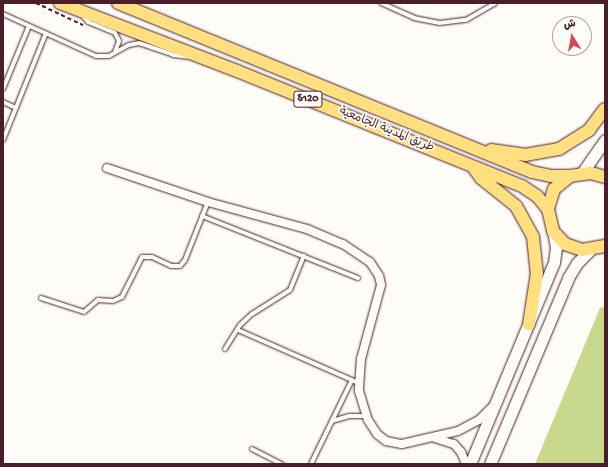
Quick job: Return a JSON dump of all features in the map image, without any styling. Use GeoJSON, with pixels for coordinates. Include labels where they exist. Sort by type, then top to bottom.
{"type":"FeatureCollection","features":[{"type":"Feature","properties":{"kind":"main road","name":"طريق المدينة الجامعية"},"geometry":{"type":"LineString","coordinates":[[60,3],[196,55],[473,166],[527,189],[548,209]]}},
{"type":"Feature","properties":{"kind":"main road","name":"طريق المدينة الجامعية"},"geometry":{"type":"LineString","coordinates":[[118,3],[538,174],[570,176]]}},
{"type":"Feature","properties":{"kind":"main road"},"geometry":{"type":"LineString","coordinates":[[483,151],[526,155],[559,148],[588,130],[605,109]]}},
{"type":"Feature","properties":{"kind":"main road"},"geometry":{"type":"LineString","coordinates":[[473,166],[481,178],[516,206],[533,238],[537,273],[529,324]]}},
{"type":"Feature","properties":{"kind":"main road"},"geometry":{"type":"LineString","coordinates":[[605,177],[582,173],[570,176],[554,189],[548,209],[553,232],[565,244],[590,250],[605,246]]}},
{"type":"Feature","properties":{"kind":"street"},"geometry":{"type":"LineString","coordinates":[[582,173],[605,140]]}},
{"type":"Feature","properties":{"kind":"street"},"geometry":{"type":"LineString","coordinates":[[107,168],[208,202],[307,229],[349,247],[376,268],[381,285],[380,295],[355,382],[367,416],[377,434],[391,443],[402,444],[434,438],[474,424],[497,401]]}},
{"type":"Feature","properties":{"kind":"street"},"geometry":{"type":"LineString","coordinates":[[470,464],[554,262],[556,247],[553,232]]}},
{"type":"Feature","properties":{"kind":"street"},"geometry":{"type":"LineString","coordinates":[[490,464],[568,278],[578,263],[590,250]]}},
{"type":"Feature","properties":{"kind":"street"},"geometry":{"type":"LineString","coordinates":[[434,438],[454,444],[461,452],[466,464]]}},
{"type":"Feature","properties":{"kind":"lane"},"geometry":{"type":"LineString","coordinates":[[381,3],[387,4],[414,18],[440,23],[474,17],[496,3]]}},
{"type":"Feature","properties":{"kind":"lane"},"geometry":{"type":"LineString","coordinates":[[79,10],[88,22],[117,36],[118,44],[115,53]]}},
{"type":"Feature","properties":{"kind":"lane"},"geometry":{"type":"LineString","coordinates":[[3,14],[96,56],[115,53],[129,45],[139,43],[179,57],[196,55]]}},
{"type":"Feature","properties":{"kind":"lane"},"geometry":{"type":"LineString","coordinates":[[3,89],[29,26]]}},
{"type":"Feature","properties":{"kind":"lane"},"geometry":{"type":"LineString","coordinates":[[3,140],[46,33]]}},
{"type":"Feature","properties":{"kind":"lane"},"geometry":{"type":"LineString","coordinates":[[3,102],[16,108]]}},
{"type":"Feature","properties":{"kind":"lane"},"geometry":{"type":"LineString","coordinates":[[41,298],[81,313],[87,311],[98,300],[120,299],[142,258],[152,257],[174,266],[182,264],[208,202]]}},
{"type":"Feature","properties":{"kind":"lane"},"geometry":{"type":"LineString","coordinates":[[202,216],[358,278]]}},
{"type":"Feature","properties":{"kind":"lane"},"geometry":{"type":"LineString","coordinates":[[225,349],[238,330],[255,311],[290,290],[304,256]]}},
{"type":"Feature","properties":{"kind":"lane"},"geometry":{"type":"LineString","coordinates":[[238,330],[355,382],[332,421],[311,464]]}},
{"type":"Feature","properties":{"kind":"lane"},"geometry":{"type":"LineString","coordinates":[[332,421],[349,416],[367,416]]}},
{"type":"Feature","properties":{"kind":"lane"},"geometry":{"type":"LineString","coordinates":[[252,449],[282,464]]}},
{"type":"Feature","properties":{"kind":"path"},"geometry":{"type":"LineString","coordinates":[[36,3],[89,27]]}},
{"type":"Feature","properties":{"kind":"green space"},"geometry":{"type":"Polygon","coordinates":[[[605,306],[605,464],[535,464],[600,308],[605,306]]]}}]}
